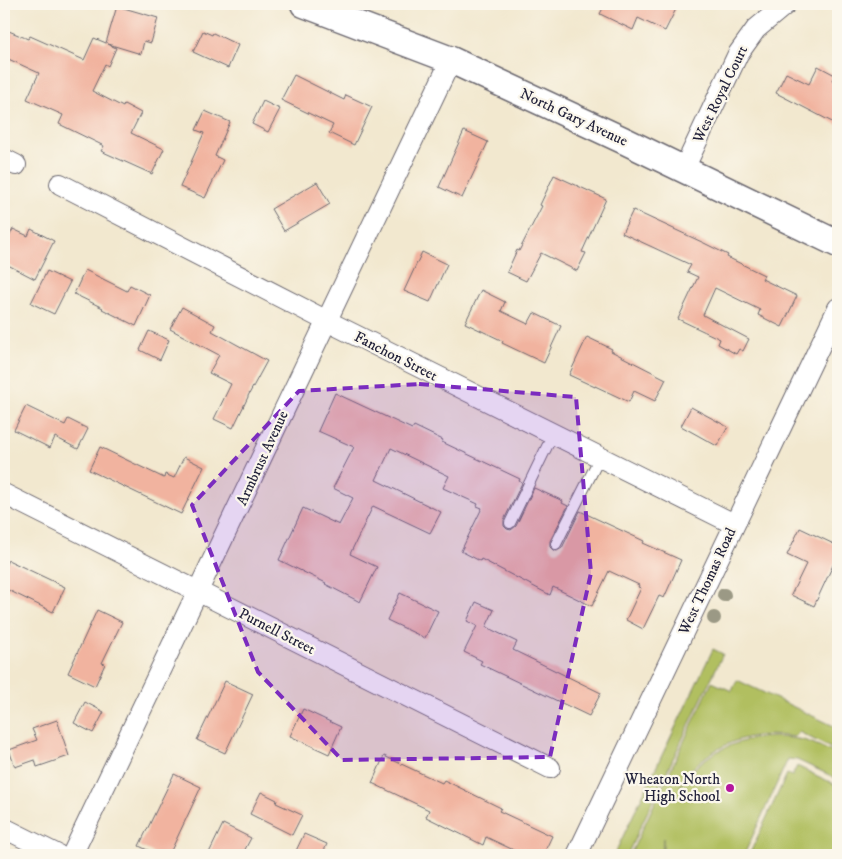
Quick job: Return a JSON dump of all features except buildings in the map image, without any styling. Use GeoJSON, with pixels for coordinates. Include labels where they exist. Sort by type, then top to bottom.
{"type":"FeatureCollection","features":[{"type":"Feature","properties":{"kind":"street","name":"North Gary Avenue"},"geometry":{"type":"LineString","coordinates":[[304,4],[451,60],[684,169],[838,244]]}},
{"type":"Feature","properties":{"kind":"street","name":"West Royal Court"},"geometry":{"type":"LineString","coordinates":[[684,169],[738,54],[756,29],[786,4]]}},
{"type":"Feature","properties":{"kind":"street","name":"Armbrust Avenue"},"geometry":{"type":"LineString","coordinates":[[72,855],[451,60]]}},
{"type":"Feature","properties":{"kind":"street","name":"Fanchon Street"},"geometry":{"type":"LineString","coordinates":[[60,184],[327,321],[734,524]]}},
{"type":"Feature","properties":{"kind":"street","name":"West Thomas Road"},"geometry":{"type":"LineString","coordinates":[[577,855],[838,308]]}},
{"type":"Feature","properties":{"kind":"street","name":"Purnell Street"},"geometry":{"type":"LineString","coordinates":[[4,494],[550,768]]}},
{"type":"Feature","properties":{"kind":"street"},"geometry":{"type":"LineString","coordinates":[[4,828],[58,855]]}},
{"type":"Feature","properties":{"kind":"lane"},"geometry":{"type":"LineString","coordinates":[[510,523],[553,434]]}},
{"type":"Feature","properties":{"kind":"lane"},"geometry":{"type":"LineString","coordinates":[[556,544],[600,457]]}},
{"type":"Feature","properties":{"kind":"highlighted area"},"geometry":{"type":"Polygon","coordinates":[[[419,384],[576,397],[591,573],[550,757],[342,760],[258,672],[192,505],[299,391],[419,384]]]}},
{"type":"Feature","properties":{"kind":"green space"},"geometry":{"type":"Polygon","coordinates":[[[713,649],[723,654],[627,855],[614,855],[713,649]]]}},
{"type":"Feature","properties":{"kind":"green space"},"geometry":{"type":"Polygon","coordinates":[[[737,680],[838,728],[838,752],[799,732],[795,737],[770,735],[745,738],[726,745],[707,756],[692,769],[680,786],[698,765],[721,749],[747,740],[775,737],[803,740],[838,755],[838,779],[797,760],[788,759],[744,855],[663,855],[663,838],[662,855],[630,855],[712,682],[732,691],[737,680]]]}},
{"type":"Feature","properties":{"kind":"green space"},"geometry":{"type":"Polygon","coordinates":[[[797,766],[838,786],[838,855],[749,855],[787,774],[792,776],[797,766]]]}},
{"type":"Feature","properties":{"kind":"place","name":"Wheaton North High School"},"geometry":{"type":"Point","coordinates":[730,788]}}]}
